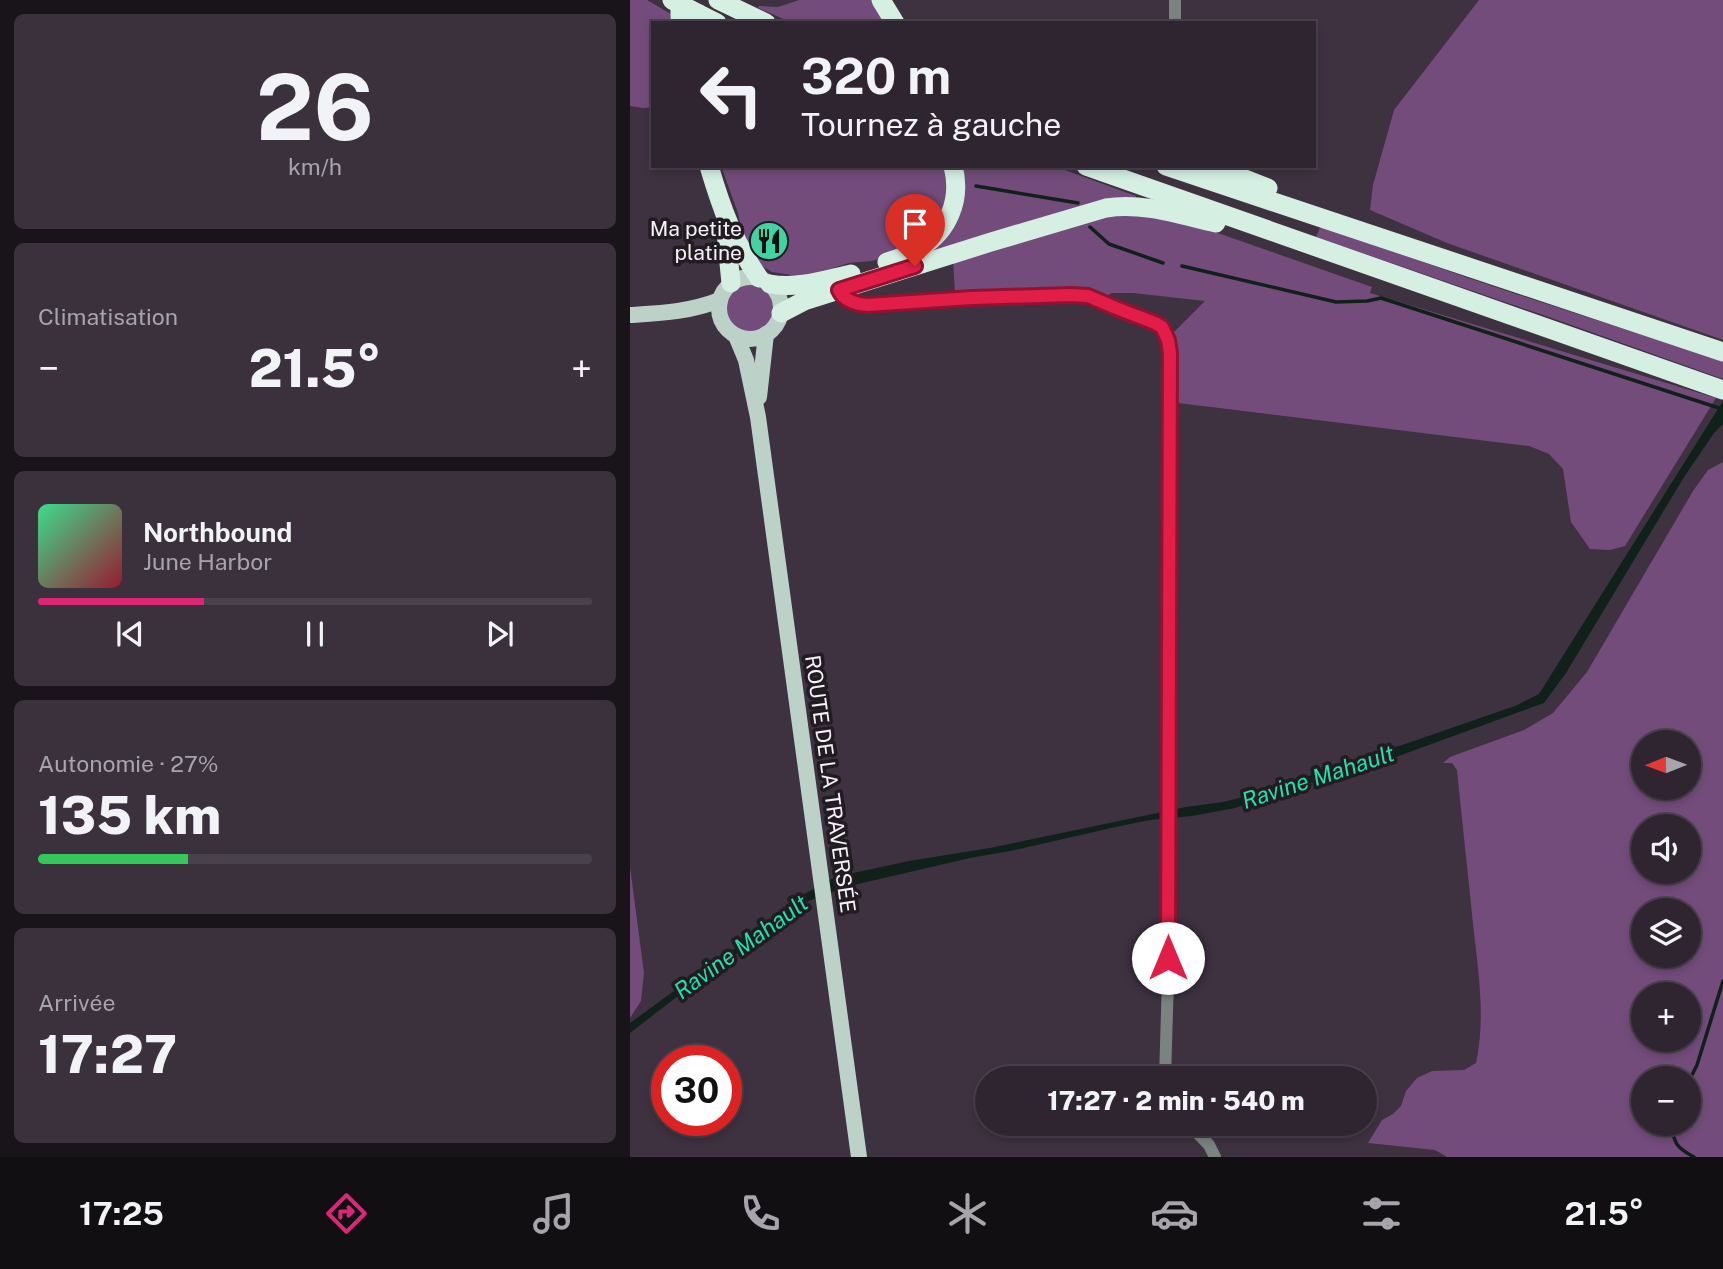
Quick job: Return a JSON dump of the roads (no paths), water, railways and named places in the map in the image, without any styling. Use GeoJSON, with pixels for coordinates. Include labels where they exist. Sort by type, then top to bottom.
{"type":"FeatureCollection","features":[{"type":"Feature","properties":{"kind":"highway"},"geometry":{"type":"LineString","coordinates":[[672,0],[708,19]]}},
{"type":"Feature","properties":{"kind":"highway"},"geometry":{"type":"LineString","coordinates":[[680,0],[680,21]]}},
{"type":"Feature","properties":{"kind":"highway"},"geometry":{"type":"LineString","coordinates":[[718,0],[762,21]]}},
{"type":"Feature","properties":{"kind":"highway"},"geometry":{"type":"LineString","coordinates":[[881,0],[894,21]]}},
{"type":"Feature","properties":{"kind":"highway"},"geometry":{"type":"LineString","coordinates":[[710,168],[723,211],[742,253],[764,281],[784,287],[858,272],[906,255],[925,245],[951,216],[956,199],[953,168]]}},
{"type":"Feature","properties":{"kind":"highway"},"geometry":{"type":"LineString","coordinates":[[1093,168],[1723,390]]}},
{"type":"Feature","properties":{"kind":"highway"},"geometry":{"type":"LineString","coordinates":[[1172,168],[1717,350]]}},
{"type":"Feature","properties":{"kind":"highway"},"geometry":{"type":"LineString","coordinates":[[1218,168],[1484,273]]}},
{"type":"Feature","properties":{"kind":"highway"},"geometry":{"type":"LineString","coordinates":[[780,313],[804,301],[1004,238],[1117,206],[1142,207],[1302,243]]}},
{"type":"Feature","properties":{"kind":"highway"},"geometry":{"type":"LineString","coordinates":[[723,211],[731,283]]}},
{"type":"Feature","properties":{"kind":"main road"},"geometry":{"type":"LineString","coordinates":[[745,277],[764,281],[778,296],[780,313],[775,326],[761,337],[748,339],[736,336],[727,330],[719,313],[724,290],[731,283],[745,277]]}},
{"type":"Feature","properties":{"kind":"main road"},"geometry":{"type":"LineString","coordinates":[[630,315],[697,309],[720,300]]}},
{"type":"Feature","properties":{"kind":"main road"},"geometry":{"type":"LineString","coordinates":[[669,313],[721,320]]}},
{"type":"Feature","properties":{"kind":"main road","name":"ROUTE DE LA TRAVERSÉE"},"geometry":{"type":"LineString","coordinates":[[758,417],[760,373],[766,334]]}},
{"type":"Feature","properties":{"kind":"main road","name":"ROUTE DE LA TRAVERSÉE"},"geometry":{"type":"LineString","coordinates":[[736,336],[746,360],[758,417],[859,1157]]}},
{"type":"Feature","properties":{"kind":"street"},"geometry":{"type":"LineString","coordinates":[[1175,0],[1175,21]]}},
{"type":"Feature","properties":{"kind":"street"},"geometry":{"type":"LineString","coordinates":[[839,290],[845,299],[859,305],[972,298],[1088,296],[1155,323],[1162,327],[1168,340],[1169,799],[1165,1066]]}},
{"type":"Feature","properties":{"kind":"street"},"geometry":{"type":"LineString","coordinates":[[1200,1136],[1215,1157]]}},
{"type":"Feature","properties":{"kind":"water","name":"Ravine Mahault"},"geometry":{"type":"Polygon","coordinates":[[[1723,401],[1723,424],[1684,477],[1566,673],[1544,703],[1385,761],[1235,808],[1120,826],[845,887],[806,902],[778,927],[705,975],[630,1033],[630,1023],[750,939],[799,897],[835,877],[1273,790],[1332,767],[1515,706],[1539,694],[1723,401]]]}},
{"type":"Feature","properties":{"kind":"waterway"},"geometry":{"type":"LineString","coordinates":[[976,186],[1078,203]]}},
{"type":"Feature","properties":{"kind":"waterway"},"geometry":{"type":"LineString","coordinates":[[1090,227],[1109,244],[1163,263]]}},
{"type":"Feature","properties":{"kind":"waterway"},"geometry":{"type":"LineString","coordinates":[[1182,266],[1336,302],[1381,298],[1719,408]]}},
{"type":"Feature","properties":{"kind":"waterway"},"geometry":{"type":"LineString","coordinates":[[1696,1066],[1723,981]]}},
{"type":"Feature","properties":{"kind":"waterway"},"geometry":{"type":"LineString","coordinates":[[1673,1136],[1677,1144],[1694,1157]]}},
{"type":"Feature","properties":{"kind":"place","name":"Ma petite platine"},"geometry":{"type":"Point","coordinates":[769,241]}}]}
